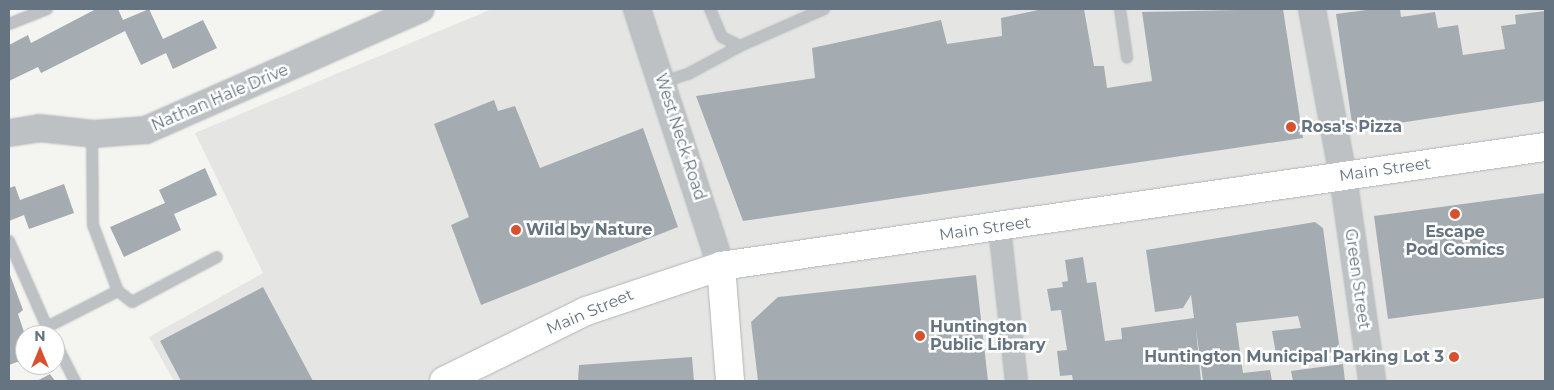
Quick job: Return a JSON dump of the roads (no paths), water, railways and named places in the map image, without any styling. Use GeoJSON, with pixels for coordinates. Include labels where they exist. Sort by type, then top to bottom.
{"type":"FeatureCollection","features":[{"type":"Feature","properties":{"kind":"main road","name":"Main Street"},"geometry":{"type":"LineString","coordinates":[[444,381],[586,311],[721,266],[1545,147]]}},
{"type":"Feature","properties":{"kind":"main road"},"geometry":{"type":"LineString","coordinates":[[721,266],[730,381]]}},
{"type":"Feature","properties":{"kind":"street","name":"Nathan Hale Drive"},"geometry":{"type":"LineString","coordinates":[[9,133],[40,128],[92,134],[146,130],[420,9]]}},
{"type":"Feature","properties":{"kind":"street","name":"West Neck Road"},"geometry":{"type":"LineString","coordinates":[[637,9],[663,82],[721,266]]}},
{"type":"Feature","properties":{"kind":"street","name":"Green Street"},"geometry":{"type":"LineString","coordinates":[[1312,9],[1343,176],[1372,381]]}},
{"type":"Feature","properties":{"kind":"street"},"geometry":{"type":"LineString","coordinates":[[999,227],[1016,381]]}},
{"type":"Feature","properties":{"kind":"lane"},"geometry":{"type":"LineString","coordinates":[[9,24],[47,9]]}},
{"type":"Feature","properties":{"kind":"lane"},"geometry":{"type":"LineString","coordinates":[[710,9],[722,37],[740,46]]}},
{"type":"Feature","properties":{"kind":"lane"},"geometry":{"type":"LineString","coordinates":[[663,82],[688,74],[740,46],[824,9]]}},
{"type":"Feature","properties":{"kind":"lane"},"geometry":{"type":"LineString","coordinates":[[1120,9],[1127,57]]}},
{"type":"Feature","properties":{"kind":"lane"},"geometry":{"type":"LineString","coordinates":[[92,134],[93,225],[118,291],[132,302],[217,257]]}},
{"type":"Feature","properties":{"kind":"lane"},"geometry":{"type":"LineString","coordinates":[[9,241],[46,325]]}},
{"type":"Feature","properties":{"kind":"lane"},"geometry":{"type":"LineString","coordinates":[[59,325],[118,291]]}},
{"type":"Feature","properties":{"kind":"lane"},"geometry":{"type":"LineString","coordinates":[[65,362],[75,381]]}},
{"type":"Feature","properties":{"kind":"place","name":"Rosa's Pizza"},"geometry":{"type":"Point","coordinates":[1291,127]}},
{"type":"Feature","properties":{"kind":"place","name":"Escape Pod Comics"},"geometry":{"type":"Point","coordinates":[1455,214]}},
{"type":"Feature","properties":{"kind":"place","name":"Wild by Nature"},"geometry":{"type":"Point","coordinates":[516,230]}},
{"type":"Feature","properties":{"kind":"place","name":"Huntington Public Library"},"geometry":{"type":"Point","coordinates":[920,336]}},
{"type":"Feature","properties":{"kind":"place","name":"Huntington Municipal Parking Lot 3"},"geometry":{"type":"Point","coordinates":[1454,357]}}]}
